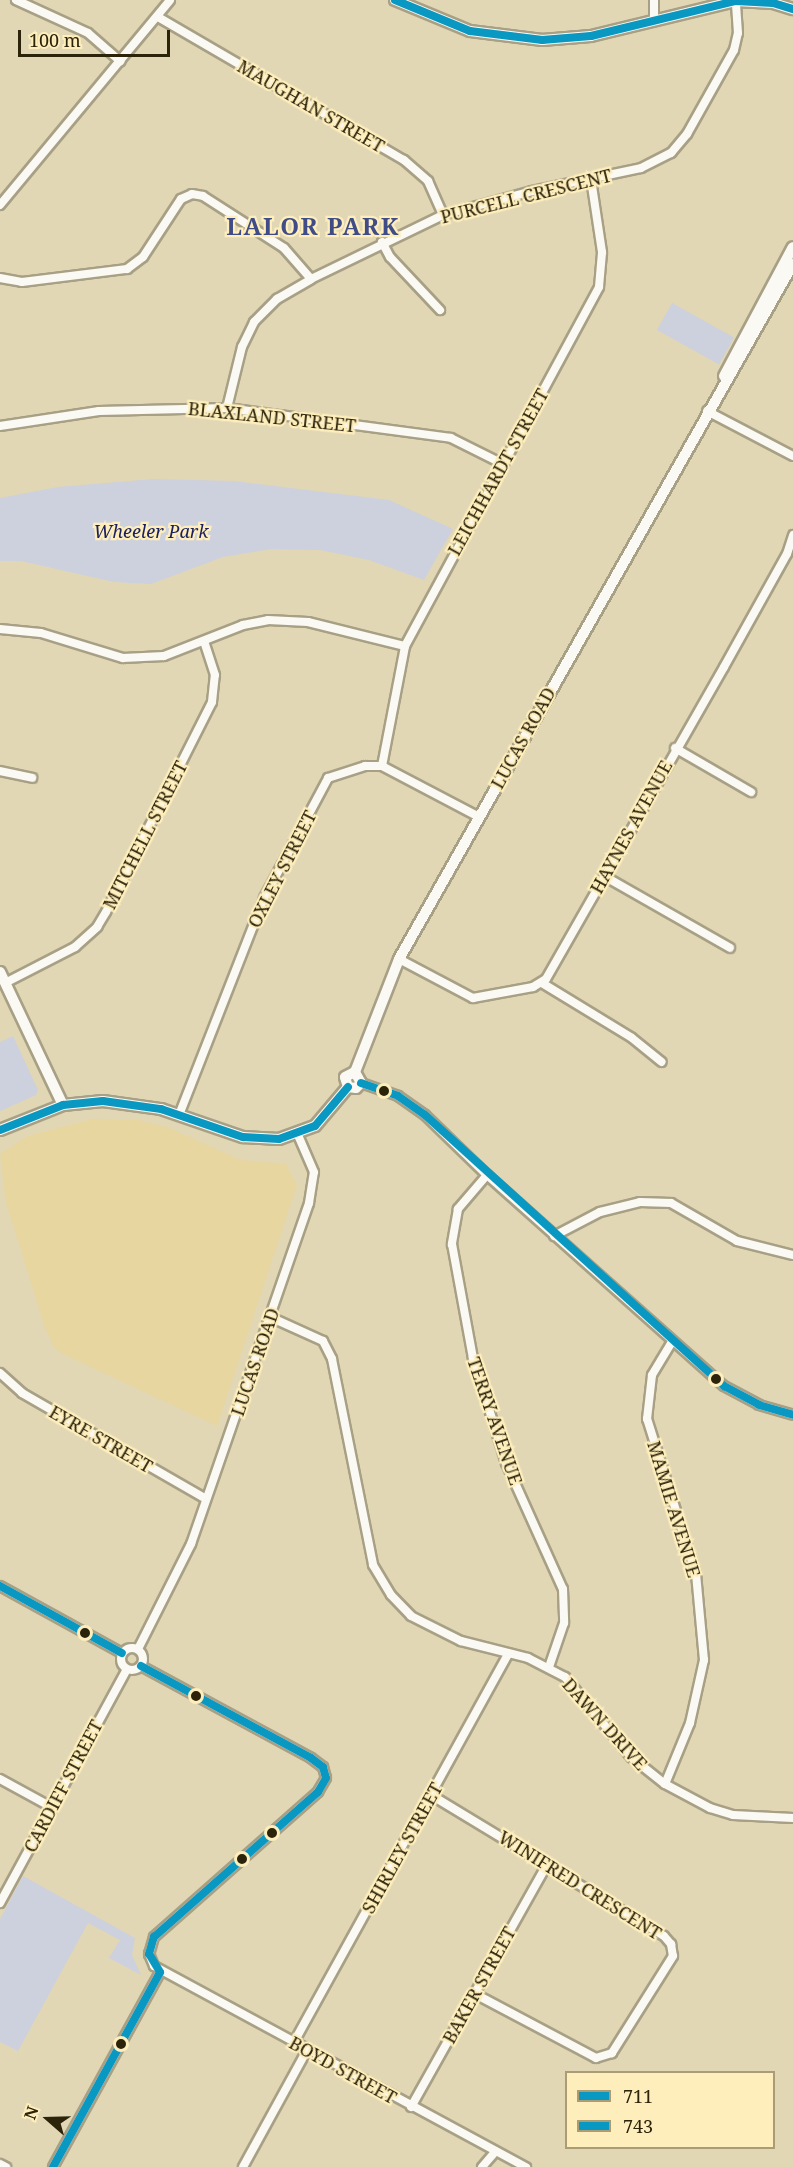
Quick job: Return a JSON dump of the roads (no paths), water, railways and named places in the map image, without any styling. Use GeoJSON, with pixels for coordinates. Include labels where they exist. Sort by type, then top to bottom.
{"type":"FeatureCollection","features":[{"type":"Feature","properties":{"kind":"street"},"geometry":{"type":"LineString","coordinates":[[16,0],[88,33],[120,61]]}},
{"type":"Feature","properties":{"kind":"street"},"geometry":{"type":"LineString","coordinates":[[0,205],[170,0]]}},
{"type":"Feature","properties":{"kind":"street"},"geometry":{"type":"LineString","coordinates":[[395,0],[441,22],[499,37],[566,39],[736,1],[773,3],[793,9]]}},
{"type":"Feature","properties":{"kind":"street"},"geometry":{"type":"LineString","coordinates":[[654,0],[654,21]]}},
{"type":"Feature","properties":{"kind":"street","name":"PURCELL CRESCENT"},"geometry":{"type":"LineString","coordinates":[[227,408],[242,347],[254,322],[277,299],[310,279],[382,242],[443,215],[652,164],[680,144],[734,50],[738,33],[736,1]]}},
{"type":"Feature","properties":{"kind":"street","name":"MAUGHAN STREET"},"geometry":{"type":"LineString","coordinates":[[158,17],[404,160],[428,181],[443,215]]}},
{"type":"Feature","properties":{"kind":"street","name":"LEICHHARDT STREET"},"geometry":{"type":"LineString","coordinates":[[382,766],[405,646],[599,287],[602,252],[591,179]]}},
{"type":"Feature","properties":{"kind":"street"},"geometry":{"type":"LineString","coordinates":[[0,278],[22,282],[127,269],[143,257],[181,199],[192,194],[203,196],[284,248],[310,279]]}},
{"type":"Feature","properties":{"kind":"street"},"geometry":{"type":"LineString","coordinates":[[382,242],[390,257],[440,310]]}},
{"type":"Feature","properties":{"kind":"street","name":"LUCAS ROAD"},"geometry":{"type":"LineString","coordinates":[[707,411],[734,354],[793,247]]}},
{"type":"Feature","properties":{"kind":"street","name":"LUCAS ROAD"},"geometry":{"type":"LineString","coordinates":[[348,1087],[345,1077],[355,1072],[399,959],[707,411],[793,264]]}},
{"type":"Feature","properties":{"kind":"street","name":"BLAXLAND STREET"},"geometry":{"type":"LineString","coordinates":[[0,426],[99,411],[227,408],[451,438],[503,464]]}},
{"type":"Feature","properties":{"kind":"street"},"geometry":{"type":"LineString","coordinates":[[707,411],[793,456]]}},
{"type":"Feature","properties":{"kind":"street","name":"HAYNES AVENUE"},"geometry":{"type":"LineString","coordinates":[[542,983],[776,575],[793,536]]}},
{"type":"Feature","properties":{"kind":"street"},"geometry":{"type":"LineString","coordinates":[[0,629],[41,633],[123,658],[164,656],[243,625],[284,620],[405,646]]}},
{"type":"Feature","properties":{"kind":"street","name":"MITCHELL STREET"},"geometry":{"type":"LineString","coordinates":[[5,983],[75,947],[97,927],[106,912],[212,702],[214,675],[204,642]]}},
{"type":"Feature","properties":{"kind":"street"},"geometry":{"type":"LineString","coordinates":[[675,748],[751,792]]}},
{"type":"Feature","properties":{"kind":"street","name":"OXLEY STREET"},"geometry":{"type":"LineString","coordinates":[[179,1115],[264,898],[328,778],[365,766],[382,766]]}},
{"type":"Feature","properties":{"kind":"street"},"geometry":{"type":"LineString","coordinates":[[382,766],[479,817]]}},
{"type":"Feature","properties":{"kind":"street"},"geometry":{"type":"LineString","coordinates":[[0,771],[32,778]]}},
{"type":"Feature","properties":{"kind":"street"},"geometry":{"type":"LineString","coordinates":[[604,876],[730,948]]}},
{"type":"Feature","properties":{"kind":"street"},"geometry":{"type":"LineString","coordinates":[[399,959],[473,998],[542,983],[632,1038],[662,1062]]}},
{"type":"Feature","properties":{"kind":"street"},"geometry":{"type":"LineString","coordinates":[[0,972],[63,1105]]}},
{"type":"Feature","properties":{"kind":"street"},"geometry":{"type":"LineString","coordinates":[[355,1072],[361,1083],[409,1103],[672,1342],[731,1391],[759,1405],[793,1415]]}},
{"type":"Feature","properties":{"kind":"street"},"geometry":{"type":"LineString","coordinates":[[0,1130],[63,1105],[115,1102],[179,1115],[243,1137],[279,1139],[298,1135],[324,1119],[348,1087],[356,1088],[361,1083]]}},
{"type":"Feature","properties":{"kind":"street","name":"LUCAS ROAD"},"geometry":{"type":"LineString","coordinates":[[138,1649],[183,1564],[270,1317],[315,1180],[298,1135]]}},
{"type":"Feature","properties":{"kind":"street","name":"TERRY AVENUE"},"geometry":{"type":"LineString","coordinates":[[487,1175],[458,1209],[452,1244],[473,1358],[500,1442],[563,1589],[564,1623],[549,1667]]}},
{"type":"Feature","properties":{"kind":"street"},"geometry":{"type":"LineString","coordinates":[[554,1236],[600,1212],[640,1202],[671,1203],[737,1241],[793,1255]]}},
{"type":"Feature","properties":{"kind":"street","name":"DAWN DRIVE"},"geometry":{"type":"LineString","coordinates":[[270,1317],[323,1341],[333,1359],[373,1564],[391,1595],[411,1616],[445,1634],[549,1667],[578,1689],[631,1757],[665,1784],[710,1808],[733,1815],[793,1818]]}},
{"type":"Feature","properties":{"kind":"street","name":"MAMIE AVENUE"},"geometry":{"type":"LineString","coordinates":[[665,1784],[690,1723],[704,1660],[696,1574],[647,1419],[652,1375],[672,1342]]}},
{"type":"Feature","properties":{"kind":"street","name":"EYRE STREET"},"geometry":{"type":"LineString","coordinates":[[0,1373],[22,1393],[207,1499]]}},
{"type":"Feature","properties":{"kind":"street"},"geometry":{"type":"LineString","coordinates":[[0,1586],[122,1653]]}},
{"type":"Feature","properties":{"kind":"street"},"geometry":{"type":"LineString","coordinates":[[53,2167],[160,1972],[149,1954],[154,1937],[318,1792],[326,1778],[323,1767],[311,1758],[141,1666],[127,1669],[121,1660],[122,1653],[128,1648],[138,1649],[143,1655],[141,1666]]}},
{"type":"Feature","properties":{"kind":"street","name":"SHIRLEY STREET"},"geometry":{"type":"LineString","coordinates":[[294,2042],[508,1653]]}},
{"type":"Feature","properties":{"kind":"street","name":"CARDIFF STREET"},"geometry":{"type":"LineString","coordinates":[[0,1903],[127,1669]]}},
{"type":"Feature","properties":{"kind":"street"},"geometry":{"type":"LineString","coordinates":[[0,1779],[53,1808]]}},
{"type":"Feature","properties":{"kind":"street","name":"WINIFRED CRESCENT"},"geometry":{"type":"LineString","coordinates":[[431,1795],[548,1863],[664,1936],[671,1944],[673,1956],[612,2053],[596,2058],[475,1994]]}},
{"type":"Feature","properties":{"kind":"street","name":"BAKER STREET"},"geometry":{"type":"LineString","coordinates":[[411,2108],[548,1863]]}},
{"type":"Feature","properties":{"kind":"street","name":"BOYD STREET"},"geometry":{"type":"LineString","coordinates":[[160,1972],[294,2042],[411,2108],[526,2167]]}},
{"type":"Feature","properties":{"kind":"street"},"geometry":{"type":"LineString","coordinates":[[243,2167],[307,2050]]}},
{"type":"Feature","properties":{"kind":"street"},"geometry":{"type":"LineString","coordinates":[[482,2167],[495,2152]]}},
{"type":"Feature","properties":{"kind":"street"},"geometry":{"type":"LineString","coordinates":[[0,2164],[6,2167]]}},
{"type":"Feature","properties":{"kind":"district","name":"LALOR PARK"},"geometry":{"type":"Point","coordinates":[313,226]}},
{"type":"Feature","properties":{"kind":"park label","name":"Wheeler Park"},"geometry":{"type":"Point","coordinates":[151,531]}}]}
